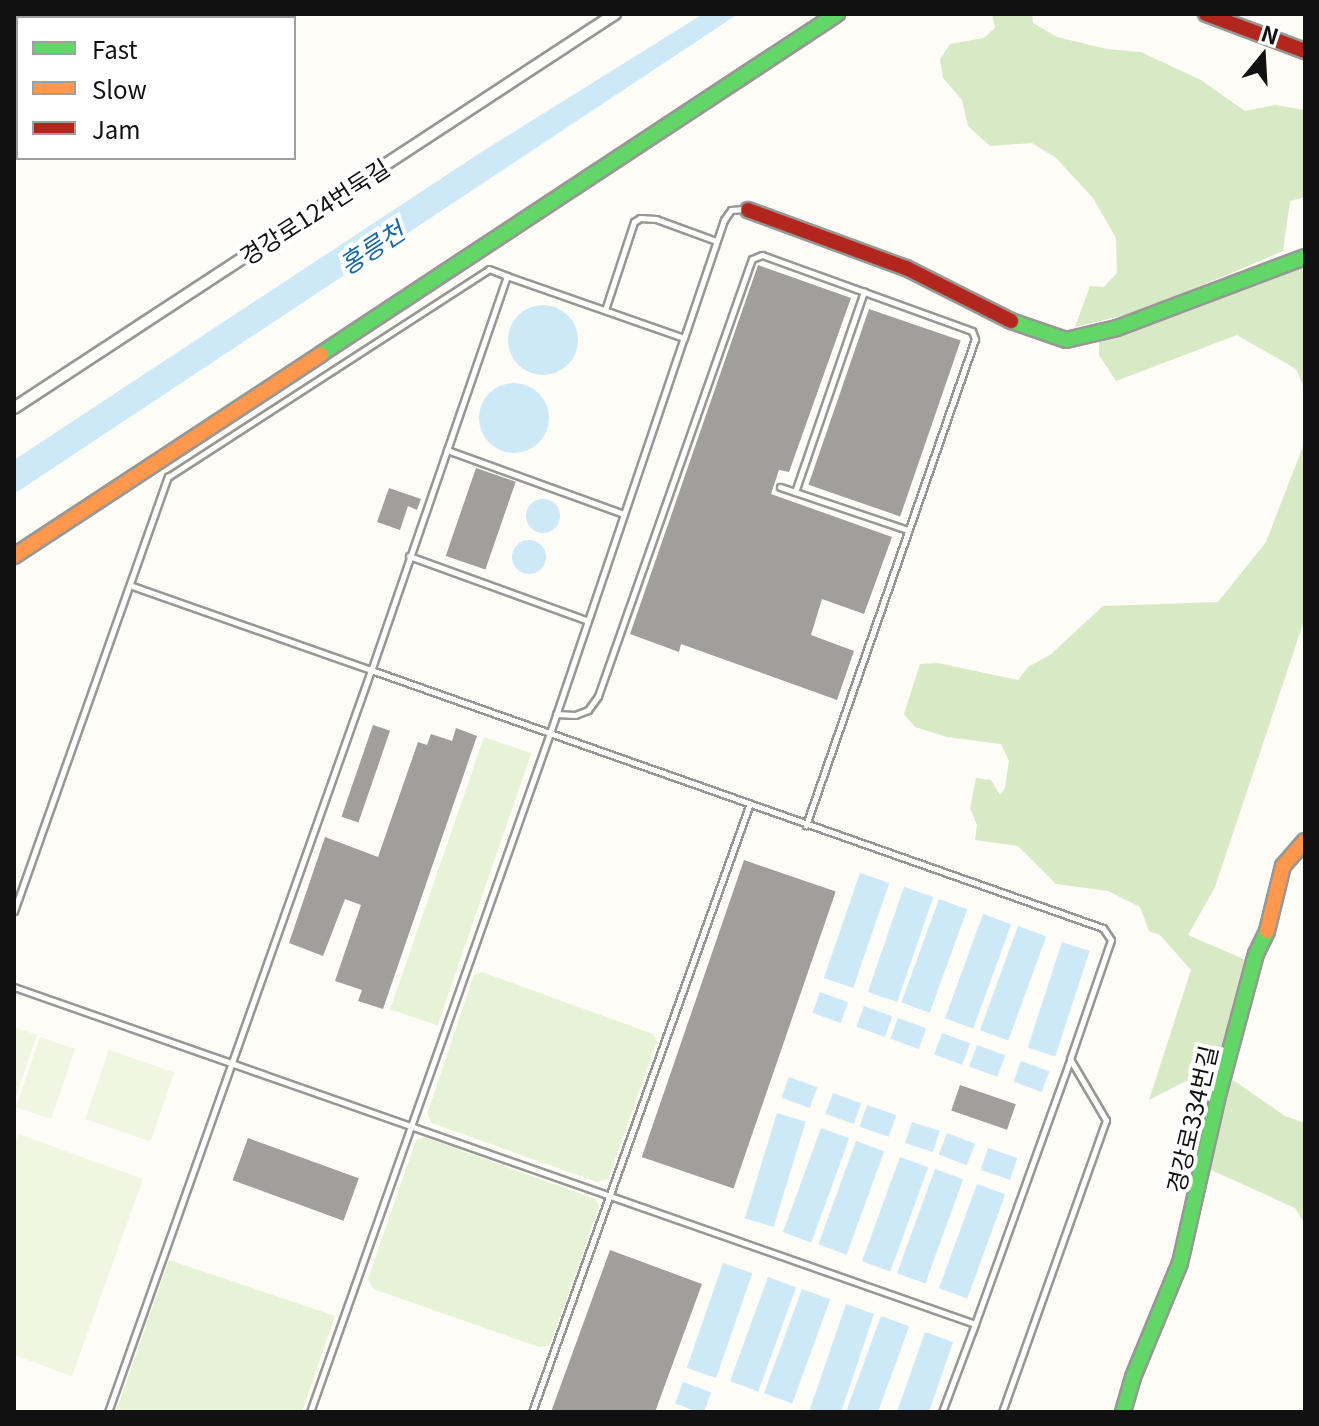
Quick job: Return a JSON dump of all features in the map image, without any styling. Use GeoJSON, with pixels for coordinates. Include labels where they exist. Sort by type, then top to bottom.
{"type":"FeatureCollection","features":[{"type":"Feature","properties":{"kind":"street","name":"경강로124번둑길"},"geometry":{"type":"LineString","coordinates":[[14,408],[615,14]]}},
{"type":"Feature","properties":{"kind":"street"},"geometry":{"type":"LineString","coordinates":[[14,556],[837,14]]}},
{"type":"Feature","properties":{"kind":"street"},"geometry":{"type":"LineString","coordinates":[[1206,14],[1305,51]]}},
{"type":"Feature","properties":{"kind":"street"},"geometry":{"type":"LineString","coordinates":[[748,210],[906,268],[1023,327],[1066,340],[1117,328],[1305,257]]}},
{"type":"Feature","properties":{"kind":"street"},"geometry":{"type":"LineString","coordinates":[[14,398],[30,398]]}},
{"type":"Feature","properties":{"kind":"street","name":"경강로334번길"},"geometry":{"type":"LineString","coordinates":[[1123,1412],[1133,1377],[1180,1263],[1219,1092],[1256,954],[1272,920],[1283,866],[1305,841]]}},
{"type":"Feature","properties":{"kind":"lane"},"geometry":{"type":"LineString","coordinates":[[310,1412],[550,733],[716,241],[731,210],[748,210]]}},
{"type":"Feature","properties":{"kind":"lane"},"geometry":{"type":"LineString","coordinates":[[605,310],[634,222],[640,218],[656,219],[716,241]]}},
{"type":"Feature","properties":{"kind":"lane"},"geometry":{"type":"LineString","coordinates":[[556,714],[575,715],[588,710],[598,696],[752,259],[762,255],[972,331],[975,339],[806,825]]}},
{"type":"Feature","properties":{"kind":"lane"},"geometry":{"type":"LineString","coordinates":[[14,911],[133,586],[168,477],[489,269],[684,338]]}},
{"type":"Feature","properties":{"kind":"lane"},"geometry":{"type":"LineString","coordinates":[[108,1412],[507,276]]}},
{"type":"Feature","properties":{"kind":"lane"},"geometry":{"type":"LineString","coordinates":[[795,492],[864,292]]}},
{"type":"Feature","properties":{"kind":"lane"},"geometry":{"type":"LineString","coordinates":[[447,450],[624,514]]}},
{"type":"Feature","properties":{"kind":"lane"},"geometry":{"type":"LineString","coordinates":[[780,487],[908,530]]}},
{"type":"Feature","properties":{"kind":"lane"},"geometry":{"type":"LineString","coordinates":[[409,556],[586,620]]}},
{"type":"Feature","properties":{"kind":"lane"},"geometry":{"type":"LineString","coordinates":[[133,586],[749,806],[1103,928],[1111,940],[942,1412]]}},
{"type":"Feature","properties":{"kind":"lane"},"geometry":{"type":"LineString","coordinates":[[532,1412],[749,806]]}},
{"type":"Feature","properties":{"kind":"lane"},"geometry":{"type":"LineString","coordinates":[[14,987],[975,1324]]}},
{"type":"Feature","properties":{"kind":"lane"},"geometry":{"type":"LineString","coordinates":[[1002,1412],[1106,1120],[1070,1059]]}},
{"type":"Feature","properties":{"kind":"green space"},"geometry":{"type":"Polygon","coordinates":[[[992,14],[1032,14],[1033,23],[1057,37],[1107,49],[1141,52],[1201,80],[1245,111],[1275,105],[1305,110],[1305,197],[1290,201],[1283,251],[1141,311],[1075,327],[1090,286],[1104,287],[1117,273],[1116,238],[1093,198],[1056,158],[1032,143],[990,146],[968,126],[962,100],[943,78],[940,59],[950,44],[984,38],[995,28],[992,14]]]}},
{"type":"Feature","properties":{"kind":"green space"},"geometry":{"type":"Polygon","coordinates":[[[1305,266],[1305,390],[1296,369],[1237,335],[1116,381],[1099,355],[1099,342],[1197,308],[1278,273],[1305,266]]]}},
{"type":"Feature","properties":{"kind":"green space"},"geometry":{"type":"Polygon","coordinates":[[[1305,441],[1305,618],[1215,887],[1188,935],[1246,960],[1216,1078],[1186,1081],[1149,1100],[1191,970],[1160,935],[1149,931],[1140,907],[1108,891],[1056,884],[1018,846],[975,840],[977,825],[970,808],[976,778],[991,780],[1000,795],[1005,788],[1009,761],[1001,744],[947,737],[915,727],[904,714],[920,664],[938,663],[1018,680],[1028,667],[1050,655],[1103,606],[1218,602],[1266,542],[1305,441]]]}},
{"type":"Feature","properties":{"kind":"green space"},"geometry":{"type":"Polygon","coordinates":[[[484,737],[531,753],[438,1026],[390,1009],[484,737]]]}},
{"type":"Feature","properties":{"kind":"green space"},"geometry":{"type":"Polygon","coordinates":[[[482,972],[653,1034],[657,1041],[608,1179],[597,1182],[432,1123],[427,1114],[474,975],[482,972]]]}},
{"type":"Feature","properties":{"kind":"green space"},"geometry":{"type":"Polygon","coordinates":[[[14,1027],[37,1035],[14,1102],[14,1027]]]}},
{"type":"Feature","properties":{"kind":"green space"},"geometry":{"type":"Polygon","coordinates":[[[40,1037],[75,1049],[51,1119],[16,1107],[40,1037]]]}},
{"type":"Feature","properties":{"kind":"green space"},"geometry":{"type":"Polygon","coordinates":[[[109,1050],[174,1072],[150,1141],[85,1119],[109,1050]]]}},
{"type":"Feature","properties":{"kind":"green space"},"geometry":{"type":"Polygon","coordinates":[[[1233,1080],[1285,1116],[1305,1123],[1305,1224],[1295,1208],[1209,1169],[1224,1096],[1233,1080]]]}},
{"type":"Feature","properties":{"kind":"green space"},"geometry":{"type":"Polygon","coordinates":[[[18,1134],[143,1179],[72,1376],[14,1355],[14,1145],[18,1134]]]}},
{"type":"Feature","properties":{"kind":"green space"},"geometry":{"type":"Polygon","coordinates":[[[424,1137],[595,1199],[599,1206],[550,1345],[539,1347],[373,1289],[368,1279],[416,1140],[424,1137]]]}},
{"type":"Feature","properties":{"kind":"green space"},"geometry":{"type":"Polygon","coordinates":[[[169,1260],[335,1316],[302,1412],[116,1412],[169,1260]]]}},
{"type":"Feature","properties":{"kind":"water","name":"홍릉천"},"geometry":{"type":"Polygon","coordinates":[[[703,14],[738,14],[14,494],[14,460],[483,151],[703,14]]]}},
{"type":"Feature","properties":{"kind":"water"},"geometry":{"type":"Polygon","coordinates":[[[550,305],[572,320],[578,340],[576,354],[568,365],[557,373],[536,375],[518,365],[510,354],[508,333],[518,315],[529,307],[550,305]]]}},
{"type":"Feature","properties":{"kind":"water"},"geometry":{"type":"Polygon","coordinates":[[[521,383],[543,398],[549,418],[547,432],[539,443],[528,451],[507,453],[489,443],[481,432],[479,411],[489,393],[500,385],[521,383]]]}},
{"type":"Feature","properties":{"kind":"water"},"geometry":{"type":"Polygon","coordinates":[[[543,499],[555,504],[560,516],[555,528],[543,533],[531,528],[526,516],[531,504],[543,499]]]}},
{"type":"Feature","properties":{"kind":"water"},"geometry":{"type":"Polygon","coordinates":[[[529,540],[541,545],[546,557],[541,569],[529,574],[517,569],[512,557],[517,545],[529,540]]]}},
{"type":"Feature","properties":{"kind":"water"},"geometry":{"type":"Polygon","coordinates":[[[860,873],[889,883],[853,988],[824,978],[860,873]]]}},
{"type":"Feature","properties":{"kind":"water"},"geometry":{"type":"Polygon","coordinates":[[[904,887],[933,897],[897,1002],[868,992],[904,887]]]}},
{"type":"Feature","properties":{"kind":"water"},"geometry":{"type":"Polygon","coordinates":[[[939,899],[967,909],[930,1013],[901,1002],[939,899]]]}},
{"type":"Feature","properties":{"kind":"water"},"geometry":{"type":"Polygon","coordinates":[[[983,914],[1011,924],[973,1029],[945,1018],[983,914]]]}},
{"type":"Feature","properties":{"kind":"water"},"geometry":{"type":"Polygon","coordinates":[[[1018,926],[1046,936],[1008,1041],[980,1030],[1018,926]]]}},
{"type":"Feature","properties":{"kind":"water"},"geometry":{"type":"Polygon","coordinates":[[[1062,942],[1090,951],[1055,1057],[1028,1048],[1062,942]]]}},
{"type":"Feature","properties":{"kind":"water"},"geometry":{"type":"Polygon","coordinates":[[[820,992],[848,1002],[841,1023],[812,1013],[820,992]]]}},
{"type":"Feature","properties":{"kind":"water"},"geometry":{"type":"Polygon","coordinates":[[[864,1006],[892,1016],[885,1037],[856,1027],[864,1006]]]}},
{"type":"Feature","properties":{"kind":"water"},"geometry":{"type":"Polygon","coordinates":[[[898,1018],[926,1028],[919,1049],[890,1039],[898,1018]]]}},
{"type":"Feature","properties":{"kind":"water"},"geometry":{"type":"Polygon","coordinates":[[[942,1033],[970,1043],[962,1065],[934,1055],[942,1033]]]}},
{"type":"Feature","properties":{"kind":"water"},"geometry":{"type":"Polygon","coordinates":[[[977,1045],[1005,1055],[997,1077],[969,1067],[977,1045]]]}},
{"type":"Feature","properties":{"kind":"water"},"geometry":{"type":"Polygon","coordinates":[[[1021,1061],[1049,1071],[1042,1092],[1013,1082],[1021,1061]]]}},
{"type":"Feature","properties":{"kind":"water"},"geometry":{"type":"Polygon","coordinates":[[[789,1077],[817,1087],[810,1108],[781,1098],[789,1077]]]}},
{"type":"Feature","properties":{"kind":"water"},"geometry":{"type":"Polygon","coordinates":[[[833,1093],[861,1103],[854,1124],[825,1114],[833,1093]]]}},
{"type":"Feature","properties":{"kind":"water"},"geometry":{"type":"Polygon","coordinates":[[[867,1105],[896,1115],[889,1137],[860,1127],[867,1105]]]}},
{"type":"Feature","properties":{"kind":"water"},"geometry":{"type":"Polygon","coordinates":[[[777,1113],[806,1122],[774,1227],[745,1218],[777,1113]]]}},
{"type":"Feature","properties":{"kind":"water"},"geometry":{"type":"Polygon","coordinates":[[[912,1122],[940,1131],[933,1152],[905,1143],[912,1122]]]}},
{"type":"Feature","properties":{"kind":"water"},"geometry":{"type":"Polygon","coordinates":[[[821,1128],[849,1138],[811,1243],[783,1232],[821,1128]]]}},
{"type":"Feature","properties":{"kind":"water"},"geometry":{"type":"Polygon","coordinates":[[[947,1133],[975,1144],[967,1165],[939,1154],[947,1133]]]}},
{"type":"Feature","properties":{"kind":"water"},"geometry":{"type":"Polygon","coordinates":[[[856,1141],[884,1151],[847,1255],[818,1244],[856,1141]]]}},
{"type":"Feature","properties":{"kind":"water"},"geometry":{"type":"Polygon","coordinates":[[[988,1148],[1017,1158],[1010,1180],[981,1170],[988,1148]]]}},
{"type":"Feature","properties":{"kind":"water"},"geometry":{"type":"Polygon","coordinates":[[[900,1157],[928,1167],[890,1272],[862,1261],[900,1157]]]}},
{"type":"Feature","properties":{"kind":"water"},"geometry":{"type":"Polygon","coordinates":[[[935,1169],[963,1179],[925,1284],[897,1273],[935,1169]]]}},
{"type":"Feature","properties":{"kind":"water"},"geometry":{"type":"Polygon","coordinates":[[[977,1184],[1005,1194],[967,1299],[939,1288],[977,1184]]]}},
{"type":"Feature","properties":{"kind":"water"},"geometry":{"type":"Polygon","coordinates":[[[723,1263],[752,1273],[716,1378],[687,1368],[723,1263]]]}},
{"type":"Feature","properties":{"kind":"water"},"geometry":{"type":"Polygon","coordinates":[[[768,1277],[796,1287],[758,1392],[730,1381],[768,1277]]]}},
{"type":"Feature","properties":{"kind":"water"},"geometry":{"type":"Polygon","coordinates":[[[802,1289],[830,1299],[792,1404],[764,1393],[802,1289]]]}},
{"type":"Feature","properties":{"kind":"water"},"geometry":{"type":"Polygon","coordinates":[[[846,1304],[874,1314],[841,1412],[818,1412],[810,1409],[846,1304]]]}},
{"type":"Feature","properties":{"kind":"water"},"geometry":{"type":"Polygon","coordinates":[[[881,1316],[909,1326],[878,1412],[846,1412],[881,1316]]]}},
{"type":"Feature","properties":{"kind":"water"},"geometry":{"type":"Polygon","coordinates":[[[925,1332],[953,1342],[929,1412],[897,1412],[925,1332]]]}},
{"type":"Feature","properties":{"kind":"water"},"geometry":{"type":"Polygon","coordinates":[[[683,1382],[711,1392],[704,1412],[675,1404],[683,1382]]]}},
{"type":"Feature","properties":{"kind":"building"},"geometry":{"type":"Polygon","coordinates":[[[758,265],[851,298],[789,472],[779,470],[771,494],[892,537],[864,614],[822,599],[811,635],[854,651],[837,700],[681,644],[679,652],[630,634],[758,265]]]}},
{"type":"Feature","properties":{"kind":"building"},"geometry":{"type":"Polygon","coordinates":[[[869,309],[961,341],[900,516],[808,485],[869,309]]]}},
{"type":"Feature","properties":{"kind":"building"},"geometry":{"type":"Polygon","coordinates":[[[476,468],[516,482],[485,570],[446,556],[476,468]]]}},
{"type":"Feature","properties":{"kind":"building"},"geometry":{"type":"Polygon","coordinates":[[[389,488],[421,499],[417,510],[408,506],[400,530],[377,522],[389,488]]]}},
{"type":"Feature","properties":{"kind":"building"},"geometry":{"type":"Polygon","coordinates":[[[373,725],[390,731],[358,823],[341,817],[373,725]]]}},
{"type":"Feature","properties":{"kind":"building"},"geometry":{"type":"Polygon","coordinates":[[[456,728],[477,736],[383,1009],[358,1001],[362,990],[335,981],[361,905],[345,899],[323,956],[289,943],[325,837],[378,857],[418,742],[427,745],[431,734],[452,741],[456,728]]]}},
{"type":"Feature","properties":{"kind":"building"},"geometry":{"type":"Polygon","coordinates":[[[744,860],[836,892],[733,1188],[642,1157],[744,860]]]}},
{"type":"Feature","properties":{"kind":"building"},"geometry":{"type":"Polygon","coordinates":[[[960,1085],[1016,1104],[1007,1130],[951,1111],[960,1085]]]}},
{"type":"Feature","properties":{"kind":"building"},"geometry":{"type":"Polygon","coordinates":[[[248,1138],[359,1178],[343,1221],[233,1180],[248,1138]]]}},
{"type":"Feature","properties":{"kind":"building"},"geometry":{"type":"Polygon","coordinates":[[[610,1250],[702,1284],[655,1412],[551,1412],[610,1250]]]}},
{"type":"Feature","properties":{"kind":"traffic: fast"},"geometry":{"type":"LineString","coordinates":[[321,354],[837,14]]}},
{"type":"Feature","properties":{"kind":"traffic: fast"},"geometry":{"type":"LineString","coordinates":[[1011,321],[1066,340],[1117,328],[1305,257]]}},
{"type":"Feature","properties":{"kind":"traffic: fast"},"geometry":{"type":"LineString","coordinates":[[1123,1412],[1133,1377],[1180,1263],[1219,1092],[1256,954],[1267,931]]}},
{"type":"Feature","properties":{"kind":"traffic: slow"},"geometry":{"type":"LineString","coordinates":[[14,556],[321,354]]}},
{"type":"Feature","properties":{"kind":"traffic: slow"},"geometry":{"type":"LineString","coordinates":[[1267,931],[1283,866],[1305,841]]}},
{"type":"Feature","properties":{"kind":"traffic: jam"},"geometry":{"type":"LineString","coordinates":[[1206,14],[1305,51]]}},
{"type":"Feature","properties":{"kind":"traffic: jam"},"geometry":{"type":"LineString","coordinates":[[748,210],[906,268],[1011,321]]}}]}
